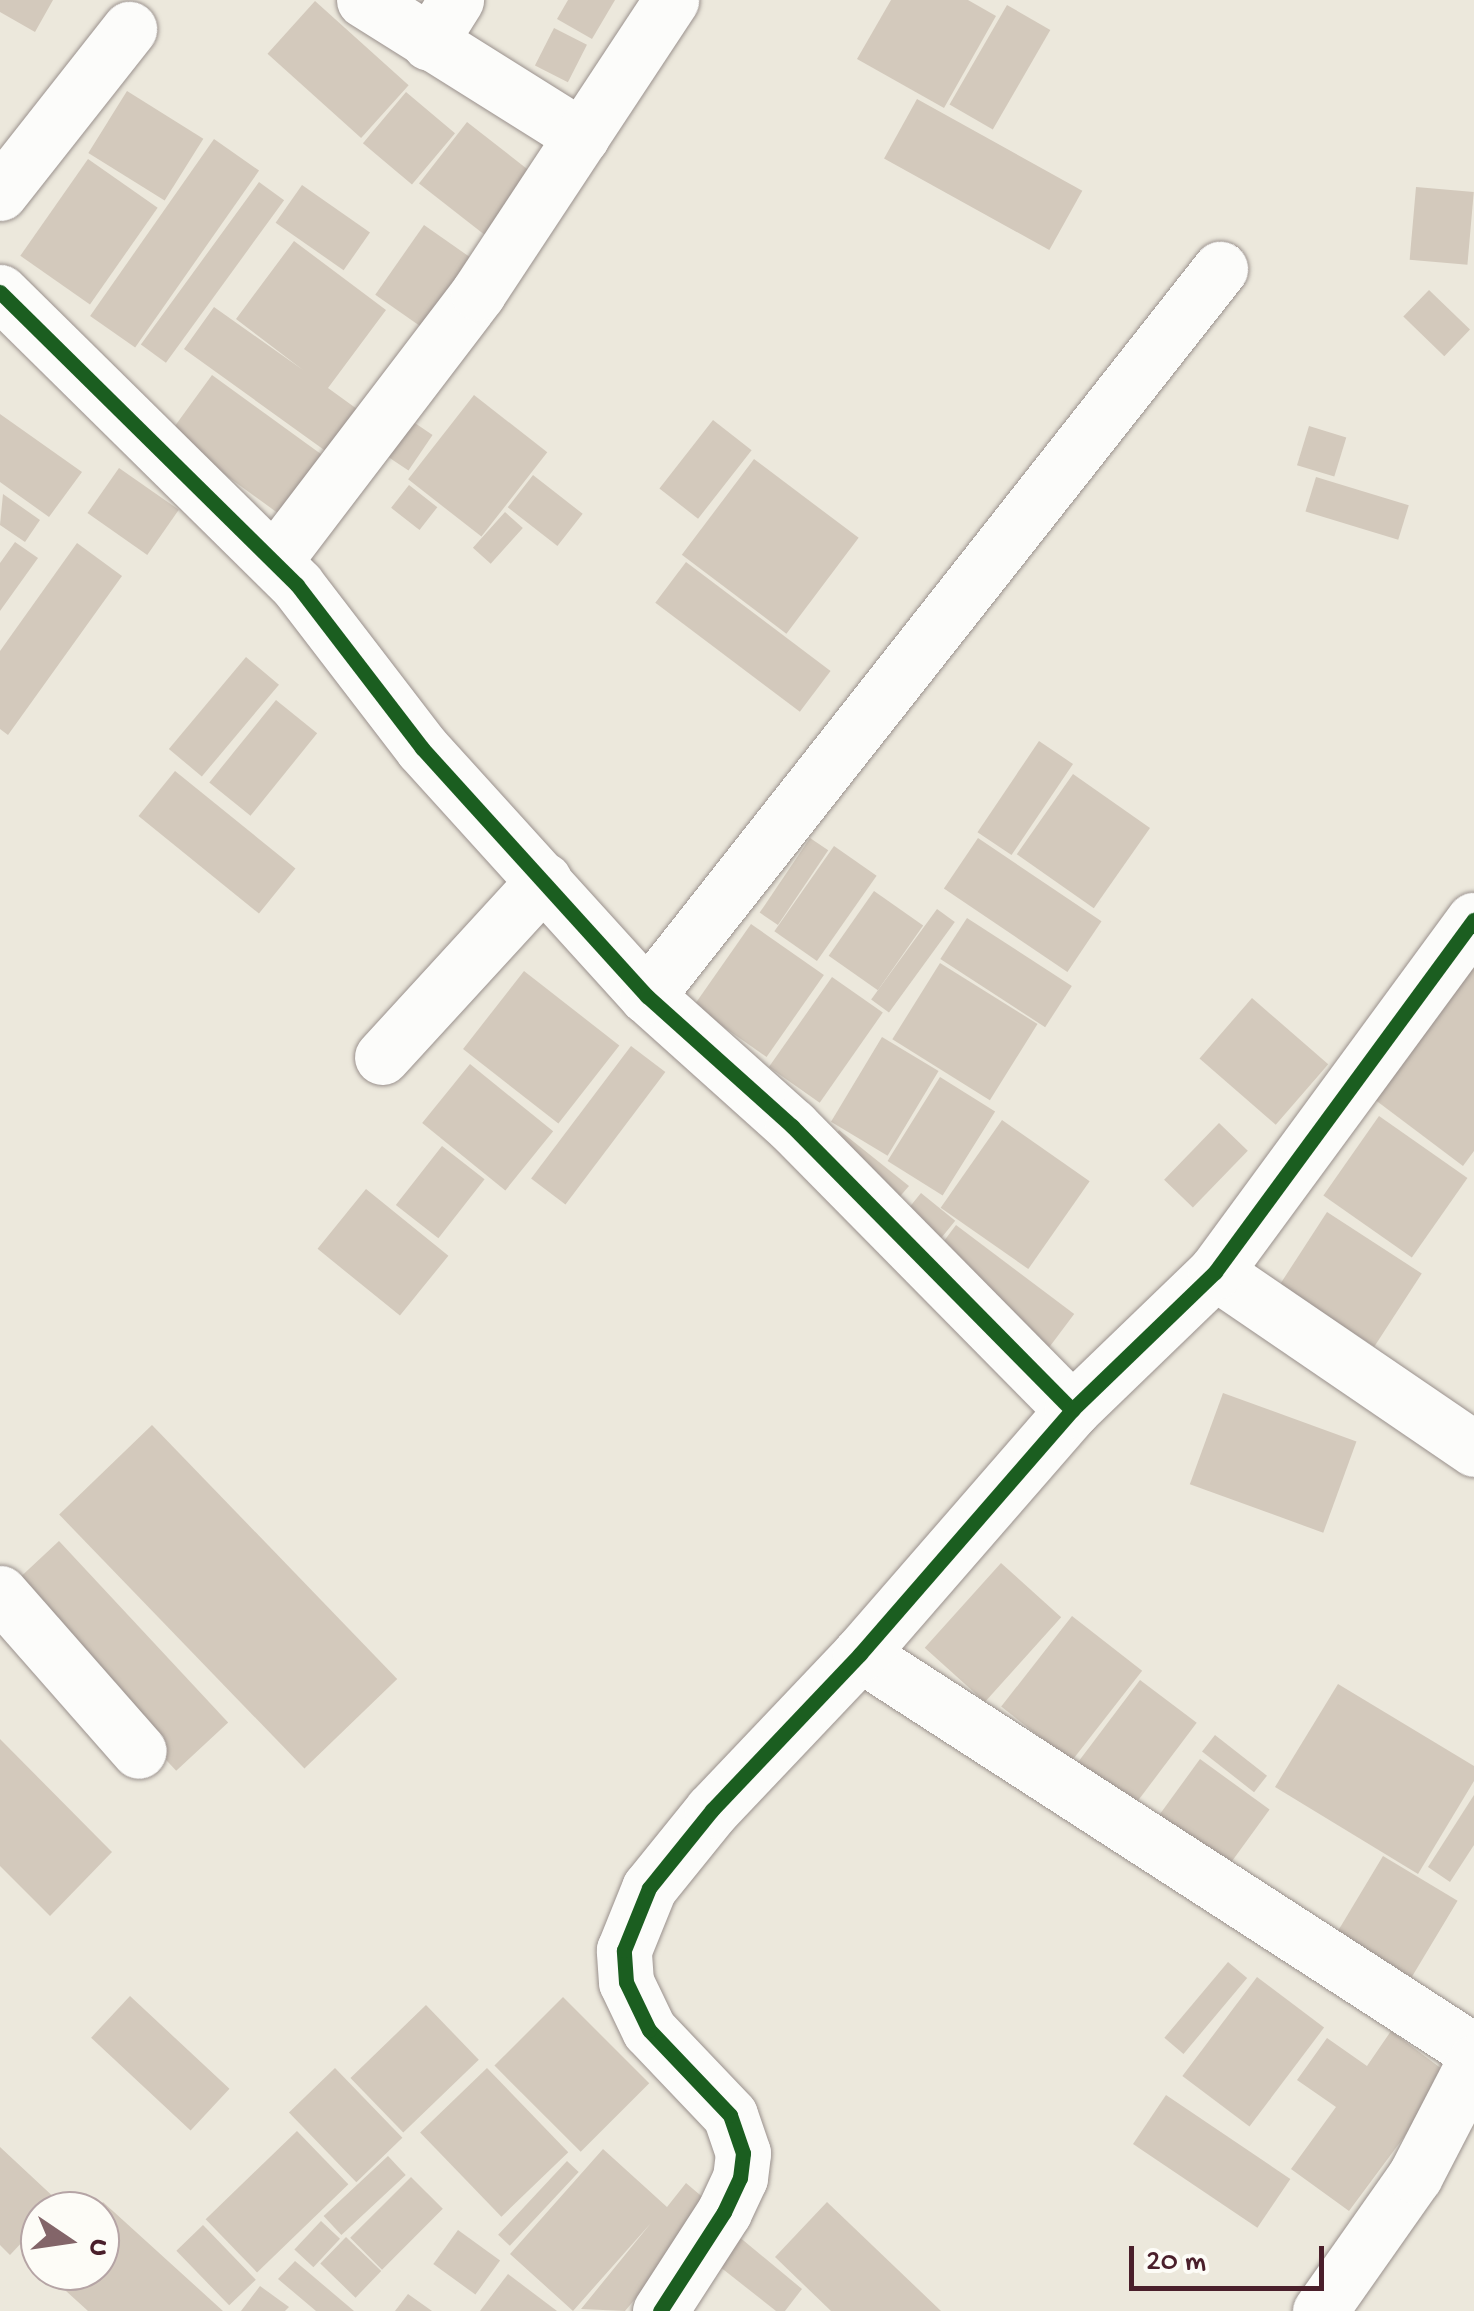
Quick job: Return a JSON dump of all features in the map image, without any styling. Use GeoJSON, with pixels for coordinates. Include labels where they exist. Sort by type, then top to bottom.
{"type":"FeatureCollection","features":[{"type":"Feature","properties":{"kind":"street"},"geometry":{"type":"LineString","coordinates":[[364,0],[442,22],[582,137]]}},
{"type":"Feature","properties":{"kind":"street"},"geometry":{"type":"LineString","coordinates":[[274,561],[478,293],[671,0]]}},
{"type":"Feature","properties":{"kind":"street"},"geometry":{"type":"LineString","coordinates":[[0,193],[129,29]]}},
{"type":"Feature","properties":{"kind":"street"},"geometry":{"type":"LineString","coordinates":[[647,996],[1220,269]]}},
{"type":"Feature","properties":{"kind":"street"},"geometry":{"type":"LineString","coordinates":[[0,292],[274,561],[422,748],[647,996],[792,1126],[1072,1410]]}},
{"type":"Feature","properties":{"kind":"street"},"geometry":{"type":"LineString","coordinates":[[382,1057],[544,880]]}},
{"type":"Feature","properties":{"kind":"street"},"geometry":{"type":"LineString","coordinates":[[660,2311],[724,2212],[740,2178],[743,2153],[730,2115],[650,2030],[626,1982],[624,1950],[634,1917],[649,1888],[712,1810],[860,1654],[1072,1410],[1216,1272],[1474,920]]}},
{"type":"Feature","properties":{"kind":"street"},"geometry":{"type":"LineString","coordinates":[[1216,1272],[1474,1449]]}},
{"type":"Feature","properties":{"kind":"street"},"geometry":{"type":"LineString","coordinates":[[0,1593],[139,1751]]}},
{"type":"Feature","properties":{"kind":"street"},"geometry":{"type":"LineString","coordinates":[[860,1654],[1474,2051]]}},
{"type":"Feature","properties":{"kind":"street"},"geometry":{"type":"LineString","coordinates":[[1320,2311],[1414,2176],[1474,2062]]}},
{"type":"Feature","properties":{"kind":"building"},"geometry":{"type":"Polygon","coordinates":[[[0,0],[53,0],[35,32],[0,12],[0,0]]]}},
{"type":"Feature","properties":{"kind":"building"},"geometry":{"type":"Polygon","coordinates":[[[568,0],[615,0],[592,39],[557,19],[568,0]]]}},
{"type":"Feature","properties":{"kind":"building"},"geometry":{"type":"Polygon","coordinates":[[[891,0],[968,0],[996,16],[944,108],[857,59],[891,0]]]}},
{"type":"Feature","properties":{"kind":"building"},"geometry":{"type":"Polygon","coordinates":[[[315,1],[409,85],[361,138],[267,54],[315,1]]]}},
{"type":"Feature","properties":{"kind":"building"},"geometry":{"type":"Polygon","coordinates":[[[1007,5],[1050,30],[993,130],[950,105],[1007,5]]]}},
{"type":"Feature","properties":{"kind":"building"},"geometry":{"type":"Polygon","coordinates":[[[554,28],[587,45],[568,82],[535,65],[554,28]]]}},
{"type":"Feature","properties":{"kind":"building"},"geometry":{"type":"Polygon","coordinates":[[[127,91],[203,139],[165,201],[88,153],[127,91]]]}},
{"type":"Feature","properties":{"kind":"building"},"geometry":{"type":"Polygon","coordinates":[[[406,92],[455,133],[412,184],[363,143],[406,92]]]}},
{"type":"Feature","properties":{"kind":"building"},"geometry":{"type":"Polygon","coordinates":[[[917,99],[1082,191],[1049,250],[884,158],[917,99]]]}},
{"type":"Feature","properties":{"kind":"building"},"geometry":{"type":"Polygon","coordinates":[[[467,122],[545,183],[497,244],[419,183],[467,122]]]}},
{"type":"Feature","properties":{"kind":"building"},"geometry":{"type":"Polygon","coordinates":[[[214,139],[259,171],[135,347],[90,316],[214,139]]]}},
{"type":"Feature","properties":{"kind":"building"},"geometry":{"type":"Polygon","coordinates":[[[88,159],[158,208],[90,304],[20,256],[88,159]]]}},
{"type":"Feature","properties":{"kind":"building"},"geometry":{"type":"Polygon","coordinates":[[[259,182],[284,200],[166,363],[141,345],[259,182]]]}},
{"type":"Feature","properties":{"kind":"building"},"geometry":{"type":"Polygon","coordinates":[[[302,185],[370,233],[344,270],[276,223],[302,185]]]}},
{"type":"Feature","properties":{"kind":"building"},"geometry":{"type":"Polygon","coordinates":[[[1416,187],[1474,192],[1467,265],[1410,260],[1416,187]]]}},
{"type":"Feature","properties":{"kind":"building"},"geometry":{"type":"Polygon","coordinates":[[[424,225],[472,259],[424,328],[375,295],[424,225]]]}},
{"type":"Feature","properties":{"kind":"building"},"geometry":{"type":"Polygon","coordinates":[[[294,241],[386,310],[328,388],[357,409],[327,452],[184,349],[214,307],[303,370],[236,319],[294,241]]]}},
{"type":"Feature","properties":{"kind":"building"},"geometry":{"type":"Polygon","coordinates":[[[1429,290],[1470,330],[1444,356],[1403,317],[1429,290]]]}},
{"type":"Feature","properties":{"kind":"building"},"geometry":{"type":"Polygon","coordinates":[[[212,375],[324,456],[281,515],[169,434],[212,375]]]}},
{"type":"Feature","properties":{"kind":"building"},"geometry":{"type":"Polygon","coordinates":[[[474,395],[547,452],[481,537],[408,479],[474,395]]]}},
{"type":"Feature","properties":{"kind":"building"},"geometry":{"type":"Polygon","coordinates":[[[0,414],[82,472],[49,517],[0,482],[0,414]]]}},
{"type":"Feature","properties":{"kind":"building"},"geometry":{"type":"Polygon","coordinates":[[[406,417],[433,435],[408,471],[382,453],[406,417]]]}},
{"type":"Feature","properties":{"kind":"building"},"geometry":{"type":"Polygon","coordinates":[[[713,420],[752,450],[698,519],[659,489],[713,420]]]}},
{"type":"Feature","properties":{"kind":"building"},"geometry":{"type":"Polygon","coordinates":[[[1309,426],[1346,437],[1334,477],[1297,465],[1309,426]]]}},
{"type":"Feature","properties":{"kind":"building"},"geometry":{"type":"Polygon","coordinates":[[[754,459],[859,538],[786,634],[682,555],[754,459]]]}},
{"type":"Feature","properties":{"kind":"building"},"geometry":{"type":"Polygon","coordinates":[[[119,468],[179,510],[147,555],[87,513],[119,468]]]}},
{"type":"Feature","properties":{"kind":"building"},"geometry":{"type":"Polygon","coordinates":[[[533,475],[583,514],[557,546],[508,507],[533,475]]]}},
{"type":"Feature","properties":{"kind":"building"},"geometry":{"type":"Polygon","coordinates":[[[1316,477],[1409,505],[1398,540],[1305,511],[1316,477]]]}},
{"type":"Feature","properties":{"kind":"building"},"geometry":{"type":"Polygon","coordinates":[[[409,485],[437,507],[420,530],[391,508],[409,485]]]}},
{"type":"Feature","properties":{"kind":"building"},"geometry":{"type":"Polygon","coordinates":[[[3,494],[40,520],[25,542],[0,525],[3,494]]]}},
{"type":"Feature","properties":{"kind":"building"},"geometry":{"type":"Polygon","coordinates":[[[505,512],[523,528],[491,564],[473,548],[505,512]]]}},
{"type":"Feature","properties":{"kind":"building"},"geometry":{"type":"Polygon","coordinates":[[[15,542],[38,558],[0,611],[0,563],[15,542]]]}},
{"type":"Feature","properties":{"kind":"building"},"geometry":{"type":"Polygon","coordinates":[[[77,543],[122,576],[8,735],[0,729],[0,651],[77,543]]]}},
{"type":"Feature","properties":{"kind":"building"},"geometry":{"type":"Polygon","coordinates":[[[686,562],[831,671],[800,712],[655,603],[686,562]]]}},
{"type":"Feature","properties":{"kind":"building"},"geometry":{"type":"Polygon","coordinates":[[[246,657],[279,685],[202,777],[169,749],[246,657]]]}},
{"type":"Feature","properties":{"kind":"building"},"geometry":{"type":"Polygon","coordinates":[[[276,700],[317,733],[250,816],[209,782],[276,700]]]}},
{"type":"Feature","properties":{"kind":"building"},"geometry":{"type":"Polygon","coordinates":[[[1039,741],[1073,764],[1011,855],[977,832],[1039,741]]]}},
{"type":"Feature","properties":{"kind":"building"},"geometry":{"type":"Polygon","coordinates":[[[175,771],[295,869],[259,914],[138,816],[175,771]]]}},
{"type":"Feature","properties":{"kind":"building"},"geometry":{"type":"Polygon","coordinates":[[[1073,774],[1150,828],[1094,908],[1017,854],[1073,774]]]}},
{"type":"Feature","properties":{"kind":"building"},"geometry":{"type":"Polygon","coordinates":[[[810,838],[828,850],[778,925],[760,913],[810,838]]]}},
{"type":"Feature","properties":{"kind":"building"},"geometry":{"type":"Polygon","coordinates":[[[978,838],[1102,921],[1067,972],[944,889],[978,838]]]}},
{"type":"Feature","properties":{"kind":"building"},"geometry":{"type":"Polygon","coordinates":[[[834,846],[877,876],[817,961],[774,931],[834,846]]]}},
{"type":"Feature","properties":{"kind":"building"},"geometry":{"type":"Polygon","coordinates":[[[874,891],[923,925],[878,990],[829,956],[874,891]]]}},
{"type":"Feature","properties":{"kind":"building"},"geometry":{"type":"Polygon","coordinates":[[[937,909],[955,922],[889,1013],[871,1000],[937,909]]]}},
{"type":"Feature","properties":{"kind":"building"},"geometry":{"type":"Polygon","coordinates":[[[967,918],[1072,986],[1045,1027],[940,959],[967,918]]]}},
{"type":"Feature","properties":{"kind":"building"},"geometry":{"type":"Polygon","coordinates":[[[751,924],[824,975],[767,1057],[694,1006],[751,924]]]}},
{"type":"Feature","properties":{"kind":"building"},"geometry":{"type":"Polygon","coordinates":[[[1474,956],[1474,1151],[1463,1166],[1370,1096],[1474,956]]]}},
{"type":"Feature","properties":{"kind":"building"},"geometry":{"type":"Polygon","coordinates":[[[940,963],[1038,1024],[990,1100],[892,1039],[940,963]]]}},
{"type":"Feature","properties":{"kind":"building"},"geometry":{"type":"Polygon","coordinates":[[[524,971],[619,1045],[558,1124],[463,1049],[524,971]]]}},
{"type":"Feature","properties":{"kind":"building"},"geometry":{"type":"Polygon","coordinates":[[[832,977],[883,1013],[820,1103],[769,1067],[832,977]]]}},
{"type":"Feature","properties":{"kind":"building"},"geometry":{"type":"Polygon","coordinates":[[[1252,998],[1328,1064],[1276,1125],[1200,1058],[1252,998]]]}},
{"type":"Feature","properties":{"kind":"building"},"geometry":{"type":"Polygon","coordinates":[[[882,1037],[939,1071],[888,1156],[831,1122],[882,1037]]]}},
{"type":"Feature","properties":{"kind":"building"},"geometry":{"type":"Polygon","coordinates":[[[631,1046],[665,1072],[565,1204],[531,1179],[631,1046]]]}},
{"type":"Feature","properties":{"kind":"building"},"geometry":{"type":"Polygon","coordinates":[[[470,1064],[553,1131],[505,1190],[422,1123],[470,1064]]]}},
{"type":"Feature","properties":{"kind":"building"},"geometry":{"type":"Polygon","coordinates":[[[940,1077],[995,1111],[943,1195],[888,1161],[940,1077]]]}},
{"type":"Feature","properties":{"kind":"building"},"geometry":{"type":"Polygon","coordinates":[[[1379,1116],[1467,1178],[1412,1257],[1323,1195],[1379,1116]]]}},
{"type":"Feature","properties":{"kind":"building"},"geometry":{"type":"Polygon","coordinates":[[[1002,1120],[1090,1181],[1028,1269],[941,1208],[1002,1120]]]}},
{"type":"Feature","properties":{"kind":"building"},"geometry":{"type":"Polygon","coordinates":[[[1219,1123],[1248,1151],[1193,1208],[1164,1180],[1219,1123]]]}},
{"type":"Feature","properties":{"kind":"building"},"geometry":{"type":"Polygon","coordinates":[[[839,1130],[909,1186],[889,1209],[824,1151],[839,1130]]]}},
{"type":"Feature","properties":{"kind":"building"},"geometry":{"type":"Polygon","coordinates":[[[442,1146],[485,1179],[438,1238],[396,1205],[442,1146]]]}},
{"type":"Feature","properties":{"kind":"building"},"geometry":{"type":"Polygon","coordinates":[[[366,1189],[448,1256],[400,1316],[318,1249],[366,1189]]]}},
{"type":"Feature","properties":{"kind":"building"},"geometry":{"type":"Polygon","coordinates":[[[921,1193],[955,1221],[929,1253],[895,1225],[921,1193]]]}},
{"type":"Feature","properties":{"kind":"building"},"geometry":{"type":"Polygon","coordinates":[[[1327,1212],[1422,1274],[1374,1347],[1280,1285],[1327,1212]]]}},
{"type":"Feature","properties":{"kind":"building"},"geometry":{"type":"Polygon","coordinates":[[[956,1225],[1074,1314],[1048,1349],[930,1260],[956,1225]]]}},
{"type":"Feature","properties":{"kind":"building"},"geometry":{"type":"Polygon","coordinates":[[[1223,1393],[1356,1442],[1323,1533],[1190,1484],[1223,1393]]]}},
{"type":"Feature","properties":{"kind":"building"},"geometry":{"type":"Polygon","coordinates":[[[152,1425],[397,1679],[304,1769],[59,1515],[152,1425]]]}},
{"type":"Feature","properties":{"kind":"building"},"geometry":{"type":"Polygon","coordinates":[[[59,1541],[228,1722],[176,1771],[7,1589],[59,1541]]]}},
{"type":"Feature","properties":{"kind":"building"},"geometry":{"type":"Polygon","coordinates":[[[1001,1563],[1061,1617],[985,1702],[925,1648],[1001,1563]]]}},
{"type":"Feature","properties":{"kind":"building"},"geometry":{"type":"Polygon","coordinates":[[[1072,1616],[1142,1671],[1071,1761],[1001,1707],[1072,1616]]]}},
{"type":"Feature","properties":{"kind":"building"},"geometry":{"type":"Polygon","coordinates":[[[1140,1680],[1197,1723],[1131,1810],[1074,1767],[1140,1680]]]}},
{"type":"Feature","properties":{"kind":"building"},"geometry":{"type":"Polygon","coordinates":[[[1338,1684],[1474,1766],[1474,1781],[1418,1874],[1275,1787],[1338,1684]]]}},
{"type":"Feature","properties":{"kind":"building"},"geometry":{"type":"Polygon","coordinates":[[[1215,1735],[1267,1776],[1254,1792],[1202,1752],[1215,1735]]]}},
{"type":"Feature","properties":{"kind":"building"},"geometry":{"type":"Polygon","coordinates":[[[0,1739],[112,1852],[50,1916],[0,1866],[0,1739]]]}},
{"type":"Feature","properties":{"kind":"building"},"geometry":{"type":"Polygon","coordinates":[[[1200,1759],[1270,1810],[1227,1869],[1157,1818],[1200,1759]]]}},
{"type":"Feature","properties":{"kind":"building"},"geometry":{"type":"Polygon","coordinates":[[[1474,1795],[1474,1845],[1450,1882],[1428,1867],[1474,1795]]]}},
{"type":"Feature","properties":{"kind":"building"},"geometry":{"type":"Polygon","coordinates":[[[1383,1856],[1458,1901],[1411,1979],[1336,1934],[1383,1856]]]}},
{"type":"Feature","properties":{"kind":"building"},"geometry":{"type":"Polygon","coordinates":[[[1228,1962],[1247,1978],[1184,2054],[1164,2038],[1228,1962]]]}},
{"type":"Feature","properties":{"kind":"building"},"geometry":{"type":"Polygon","coordinates":[[[1257,1977],[1324,2028],[1249,2127],[1182,2076],[1257,1977]]]}},
{"type":"Feature","properties":{"kind":"building"},"geometry":{"type":"Polygon","coordinates":[[[130,1996],[229,2089],[191,2130],[91,2038],[130,1996]]]}},
{"type":"Feature","properties":{"kind":"building"},"geometry":{"type":"Polygon","coordinates":[[[563,1997],[649,2083],[581,2152],[494,2066],[563,1997]]]}},
{"type":"Feature","properties":{"kind":"building"},"geometry":{"type":"Polygon","coordinates":[[[426,2005],[479,2060],[403,2133],[350,2078],[426,2005]]]}},
{"type":"Feature","properties":{"kind":"building"},"geometry":{"type":"Polygon","coordinates":[[[1391,2031],[1450,2075],[1349,2211],[1291,2169],[1336,2107],[1297,2080],[1327,2038],[1367,2066],[1391,2031]]]}},
{"type":"Feature","properties":{"kind":"building"},"geometry":{"type":"Polygon","coordinates":[[[335,2068],[402,2138],[356,2182],[289,2112],[335,2068]]]}},
{"type":"Feature","properties":{"kind":"building"},"geometry":{"type":"Polygon","coordinates":[[[487,2068],[568,2152],[501,2217],[420,2133],[487,2068]]]}},
{"type":"Feature","properties":{"kind":"building"},"geometry":{"type":"Polygon","coordinates":[[[1166,2095],[1290,2179],[1257,2228],[1133,2144],[1166,2095]]]}},
{"type":"Feature","properties":{"kind":"building"},"geometry":{"type":"Polygon","coordinates":[[[297,2131],[348,2184],[257,2272],[206,2219],[297,2131]]]}},
{"type":"Feature","properties":{"kind":"building"},"geometry":{"type":"Polygon","coordinates":[[[0,2147],[47,2191],[20,2191],[20,2244],[10,2255],[0,2245],[0,2147]]]}},
{"type":"Feature","properties":{"kind":"building"},"geometry":{"type":"Polygon","coordinates":[[[603,2149],[667,2207],[686,2183],[713,2206],[625,2311],[581,2309],[651,2223],[573,2311],[510,2254],[603,2149]]]}},
{"type":"Feature","properties":{"kind":"building"},"geometry":{"type":"Polygon","coordinates":[[[388,2156],[406,2175],[341,2235],[324,2216],[388,2156]]]}},
{"type":"Feature","properties":{"kind":"building"},"geometry":{"type":"Polygon","coordinates":[[[567,2161],[579,2172],[510,2246],[498,2235],[567,2161]]]}},
{"type":"Feature","properties":{"kind":"building"},"geometry":{"type":"Polygon","coordinates":[[[411,2177],[443,2209],[382,2270],[350,2238],[411,2177]]]}},
{"type":"Feature","properties":{"kind":"building"},"geometry":{"type":"Polygon","coordinates":[[[827,2202],[941,2311],[831,2311],[775,2257],[827,2202]]]}},
{"type":"Feature","properties":{"kind":"building"},"geometry":{"type":"Polygon","coordinates":[[[120,2217],[223,2311],[88,2311],[66,2291],[120,2291],[120,2217]]]}},
{"type":"Feature","properties":{"kind":"building"},"geometry":{"type":"Polygon","coordinates":[[[321,2221],[340,2239],[313,2267],[294,2250],[321,2221]]]}},
{"type":"Feature","properties":{"kind":"building"},"geometry":{"type":"Polygon","coordinates":[[[203,2225],[256,2280],[229,2305],[176,2251],[203,2225]]]}},
{"type":"Feature","properties":{"kind":"building"},"geometry":{"type":"Polygon","coordinates":[[[458,2230],[500,2261],[475,2295],[433,2264],[458,2230]]]}},
{"type":"Feature","properties":{"kind":"building"},"geometry":{"type":"Polygon","coordinates":[[[732,2231],[802,2289],[785,2311],[776,2311],[710,2259],[732,2231]]]}},
{"type":"Feature","properties":{"kind":"building"},"geometry":{"type":"Polygon","coordinates":[[[346,2237],[381,2271],[356,2298],[320,2264],[346,2237]]]}},
{"type":"Feature","properties":{"kind":"building"},"geometry":{"type":"Polygon","coordinates":[[[295,2261],[354,2311],[316,2311],[278,2279],[295,2261]]]}},
{"type":"Feature","properties":{"kind":"building"},"geometry":{"type":"Polygon","coordinates":[[[508,2274],[557,2311],[480,2311],[508,2274]]]}},
{"type":"Feature","properties":{"kind":"building"},"geometry":{"type":"Polygon","coordinates":[[[260,2286],[289,2307],[285,2311],[241,2311],[260,2286]]]}},
{"type":"Feature","properties":{"kind":"building"},"geometry":{"type":"Polygon","coordinates":[[[408,2294],[432,2311],[395,2311],[408,2294]]]}},
{"type":"Feature","properties":{"kind":"cycle path"},"geometry":{"type":"LineString","coordinates":[[0,292],[297,585],[422,748],[647,996],[792,1126],[1072,1410]]}},
{"type":"Feature","properties":{"kind":"cycle path"},"geometry":{"type":"LineString","coordinates":[[660,2311],[724,2212],[740,2178],[743,2153],[730,2115],[649,2030],[626,1982],[624,1950],[649,1888],[712,1810],[860,1654],[1072,1410],[1215,1272],[1474,920]]}}]}
